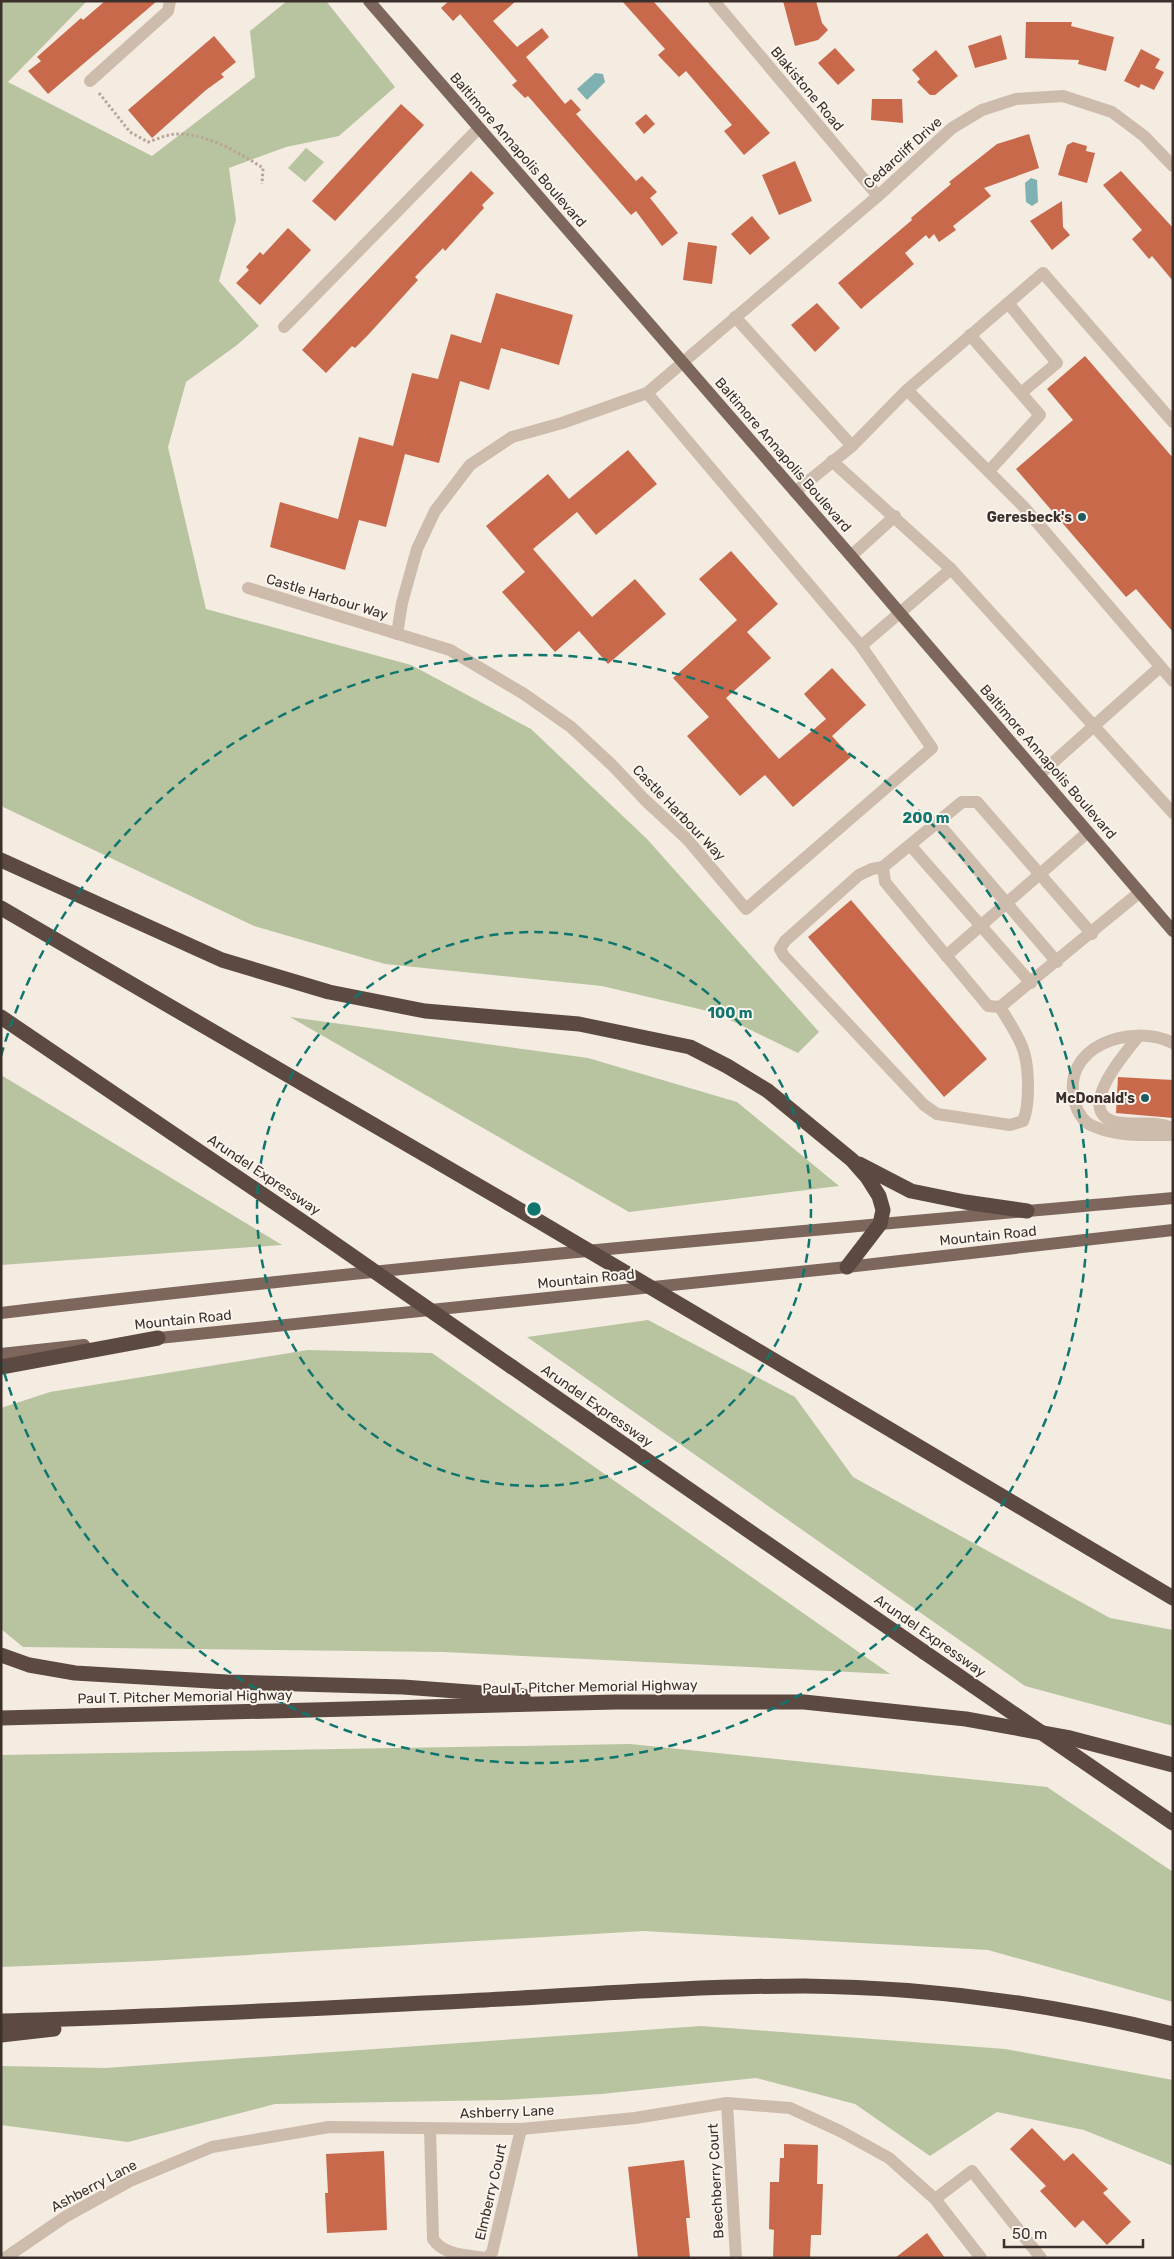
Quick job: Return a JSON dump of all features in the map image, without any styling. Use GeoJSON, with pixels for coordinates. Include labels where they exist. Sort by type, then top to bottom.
{"type":"FeatureCollection","features":[{"type":"Feature","properties":{"kind":"highway"},"geometry":{"type":"LineString","coordinates":[[1,860],[222,960],[329,992],[425,1011],[580,1024],[690,1047],[768,1091],[852,1160],[867,1177],[879,1196],[884,1210],[880,1224],[847,1267]]}},
{"type":"Feature","properties":{"kind":"highway"},"geometry":{"type":"LineString","coordinates":[[1,908],[743,1342],[1173,1598]]}},
{"type":"Feature","properties":{"kind":"highway","name":"Arundel Expressway"},"geometry":{"type":"LineString","coordinates":[[1,1016],[312,1228],[1173,1823]]}},
{"type":"Feature","properties":{"kind":"highway"},"geometry":{"type":"LineString","coordinates":[[852,1160],[911,1191],[965,1202],[1027,1211]]}},
{"type":"Feature","properties":{"kind":"highway"},"geometry":{"type":"LineString","coordinates":[[1,1367],[158,1338]]}},
{"type":"Feature","properties":{"kind":"highway"},"geometry":{"type":"LineString","coordinates":[[1,1655],[29,1665],[75,1673],[227,1682],[404,1687],[615,1702]]}},
{"type":"Feature","properties":{"kind":"highway","name":"Paul T. Pitcher Memorial Highway"},"geometry":{"type":"LineString","coordinates":[[1,1718],[615,1702],[804,1702],[966,1719],[1070,1738],[1173,1765]]}},
{"type":"Feature","properties":{"kind":"highway"},"geometry":{"type":"LineString","coordinates":[[1,2021],[161,2017],[680,1989],[806,1986],[923,1991],[1023,2003],[1124,2022],[1173,2034]]}},
{"type":"Feature","properties":{"kind":"highway"},"geometry":{"type":"LineString","coordinates":[[1,2034],[161,2017]]}},
{"type":"Feature","properties":{"kind":"main road","name":"Baltimore Annapolis Boulevard"},"geometry":{"type":"LineString","coordinates":[[369,1],[900,612],[1173,931]]}},
{"type":"Feature","properties":{"kind":"main road","name":"Mountain Road"},"geometry":{"type":"LineString","coordinates":[[1,1313],[166,1293],[880,1224],[1173,1198]]}},
{"type":"Feature","properties":{"kind":"main road","name":"Mountain Road"},"geometry":{"type":"LineString","coordinates":[[1,1354],[847,1267],[1173,1230]]}},
{"type":"Feature","properties":{"kind":"street"},"geometry":{"type":"LineString","coordinates":[[90,80],[168,10],[170,1]]}},
{"type":"Feature","properties":{"kind":"street","name":"Blakistone Road"},"geometry":{"type":"LineString","coordinates":[[714,1],[878,196]]}},
{"type":"Feature","properties":{"kind":"street","name":"Cedarcliff Drive"},"geometry":{"type":"LineString","coordinates":[[683,362],[878,196],[952,128],[982,110],[1016,98],[1062,96],[1112,112],[1144,136],[1173,166]]}},
{"type":"Feature","properties":{"kind":"street"},"geometry":{"type":"LineString","coordinates":[[284,327],[479,128]]}},
{"type":"Feature","properties":{"kind":"street"},"geometry":{"type":"LineString","coordinates":[[795,492],[852,446],[907,390],[1043,273],[1173,422]]}},
{"type":"Feature","properties":{"kind":"street"},"geometry":{"type":"LineString","coordinates":[[1008,303],[1057,363],[1021,393]]}},
{"type":"Feature","properties":{"kind":"street"},"geometry":{"type":"LineString","coordinates":[[735,317],[852,446]]}},
{"type":"Feature","properties":{"kind":"street"},"geometry":{"type":"LineString","coordinates":[[970,335],[1040,415],[989,471]]}},
{"type":"Feature","properties":{"kind":"street","name":"Castle Harbour Way"},"geometry":{"type":"LineString","coordinates":[[397,634],[402,603],[417,549],[435,511],[470,465],[512,436],[562,423],[647,393],[683,362]]}},
{"type":"Feature","properties":{"kind":"street"},"geometry":{"type":"LineString","coordinates":[[907,390],[1023,506],[1173,681]]}},
{"type":"Feature","properties":{"kind":"street","name":"Castle Harbour Way"},"geometry":{"type":"LineString","coordinates":[[248,588],[450,650],[524,694],[571,727],[612,765],[645,800],[687,839],[746,909],[932,748],[861,646],[647,393]]}},
{"type":"Feature","properties":{"kind":"street"},"geometry":{"type":"LineString","coordinates":[[832,461],[951,568],[1173,813]]}},
{"type":"Feature","properties":{"kind":"street"},"geometry":{"type":"LineString","coordinates":[[851,556],[895,516]]}},
{"type":"Feature","properties":{"kind":"street"},"geometry":{"type":"LineString","coordinates":[[861,646],[951,568]]}},
{"type":"Feature","properties":{"kind":"street"},"geometry":{"type":"LineString","coordinates":[[1039,775],[1160,667]]}},
{"type":"Feature","properties":{"kind":"street"},"geometry":{"type":"LineString","coordinates":[[1000,1007],[1024,1051],[1027,1076],[1027,1113],[1023,1121],[1010,1125],[937,1114],[924,1106],[780,950],[785,941],[859,875],[872,868],[883,867],[962,802],[977,802],[1092,934]]}},
{"type":"Feature","properties":{"kind":"street"},"geometry":{"type":"LineString","coordinates":[[937,822],[1008,902],[1057,962]]}},
{"type":"Feature","properties":{"kind":"street"},"geometry":{"type":"LineString","coordinates":[[946,956],[1088,832]]}},
{"type":"Feature","properties":{"kind":"street"},"geometry":{"type":"LineString","coordinates":[[910,844],[1031,983]]}},
{"type":"Feature","properties":{"kind":"street"},"geometry":{"type":"LineString","coordinates":[[883,867],[885,882],[988,1006],[1000,1007],[1092,934],[1140,892]]}},
{"type":"Feature","properties":{"kind":"street"},"geometry":{"type":"LineString","coordinates":[[1173,1043],[1164,1038],[1138,1037],[1110,1040],[1095,1046],[1080,1061],[1073,1078],[1074,1098],[1078,1114],[1092,1126],[1120,1134],[1173,1135]]}},
{"type":"Feature","properties":{"kind":"street"},"geometry":{"type":"LineString","coordinates":[[1138,1037],[1120,1060],[1104,1086],[1099,1105],[1102,1112],[1115,1122],[1164,1124],[1173,1128]]}},
{"type":"Feature","properties":{"kind":"street","name":"Ashberry Lane"},"geometry":{"type":"LineString","coordinates":[[5,2258],[65,2217],[130,2181],[212,2147],[329,2127],[521,2129],[636,2118],[727,2103],[790,2108],[840,2131],[889,2158],[935,2199],[982,2258]]}},
{"type":"Feature","properties":{"kind":"street","name":"Beechberry Court"},"geometry":{"type":"LineString","coordinates":[[727,2103],[736,2258]]}},
{"type":"Feature","properties":{"kind":"street","name":"Elmberry Court"},"geometry":{"type":"LineString","coordinates":[[430,2129],[433,2239],[438,2246],[452,2252],[485,2258],[492,2253],[521,2129]]}},
{"type":"Feature","properties":{"kind":"street"},"geometry":{"type":"LineString","coordinates":[[935,2199],[972,2171],[1040,2258]]}},
{"type":"Feature","properties":{"kind":"path"},"geometry":{"type":"LineString","coordinates":[[90,80],[130,132],[148,142],[173,134],[193,135],[240,153],[263,168],[262,184]]}},
{"type":"Feature","properties":{"kind":"green space"},"geometry":{"type":"Polygon","coordinates":[[[1,1],[87,1],[8,82],[152,156],[255,77],[250,31],[287,1],[326,1],[395,87],[339,136],[286,147],[229,168],[236,220],[219,281],[259,326],[237,345],[186,382],[168,447],[206,609],[411,665],[531,729],[647,839],[819,1032],[798,1053],[716,1013],[602,986],[385,964],[254,926],[1,806],[1,1]]]}},
{"type":"Feature","properties":{"kind":"green space"},"geometry":{"type":"Polygon","coordinates":[[[306,148],[324,162],[305,182],[288,168],[306,148]]]}},
{"type":"Feature","properties":{"kind":"green space"},"geometry":{"type":"Polygon","coordinates":[[[290,1017],[588,1058],[737,1102],[839,1186],[629,1212],[290,1017]]]}},
{"type":"Feature","properties":{"kind":"green space"},"geometry":{"type":"Polygon","coordinates":[[[1,1075],[282,1245],[1,1265],[1,1075]]]}},
{"type":"Feature","properties":{"kind":"green space"},"geometry":{"type":"Polygon","coordinates":[[[648,1320],[795,1397],[853,1477],[1110,1618],[1173,1630],[1173,1726],[1025,1686],[527,1337],[648,1320]]]}},
{"type":"Feature","properties":{"kind":"green space"},"geometry":{"type":"Polygon","coordinates":[[[308,1350],[432,1353],[890,1674],[444,1652],[23,1647],[1,1629],[1,1408],[50,1392],[308,1350]]]}},
{"type":"Feature","properties":{"kind":"green space"},"geometry":{"type":"Polygon","coordinates":[[[630,1744],[1047,1787],[1173,1872],[1173,2002],[988,1950],[643,1931],[149,1961],[1,1967],[1,1755],[630,1744]]]}},
{"type":"Feature","properties":{"kind":"green space"},"geometry":{"type":"Polygon","coordinates":[[[701,2026],[1005,2049],[1173,2080],[1173,2166],[1084,2130],[997,2112],[930,2156],[855,2104],[756,2078],[601,2094],[503,2100],[275,2104],[128,2142],[1,2125],[1,2066],[105,2068],[701,2026]]]}},
{"type":"Feature","properties":{"kind":"water"},"geometry":{"type":"Polygon","coordinates":[[[595,73],[603,74],[605,82],[587,100],[577,89],[595,73]]]}},
{"type":"Feature","properties":{"kind":"water"},"geometry":{"type":"Polygon","coordinates":[[[1031,178],[1037,180],[1038,202],[1032,206],[1026,202],[1025,183],[1031,178]]]}},
{"type":"Feature","properties":{"kind":"building"},"geometry":{"type":"Polygon","coordinates":[[[105,1],[157,1],[48,94],[28,71],[41,61],[37,57],[81,18],[83,20],[105,1]]]}},
{"type":"Feature","properties":{"kind":"building"},"geometry":{"type":"Polygon","coordinates":[[[449,1],[516,1],[493,21],[517,47],[542,28],[549,37],[526,57],[565,104],[571,99],[581,110],[576,114],[636,181],[642,176],[657,192],[650,198],[678,233],[662,246],[636,211],[631,215],[528,96],[525,98],[512,85],[517,81],[460,14],[453,21],[441,8],[449,1]]]}},
{"type":"Feature","properties":{"kind":"building"},"geometry":{"type":"Polygon","coordinates":[[[622,1],[653,1],[770,133],[744,155],[724,131],[732,125],[686,71],[679,77],[658,55],[665,49],[622,1]]]}},
{"type":"Feature","properties":{"kind":"building"},"geometry":{"type":"Polygon","coordinates":[[[783,1],[816,1],[822,23],[828,30],[818,40],[795,46],[783,1]]]}},
{"type":"Feature","properties":{"kind":"building"},"geometry":{"type":"Polygon","coordinates":[[[1026,22],[1072,22],[1071,26],[1114,37],[1106,71],[1078,64],[1079,60],[1025,58],[1026,22]]]}},
{"type":"Feature","properties":{"kind":"building"},"geometry":{"type":"Polygon","coordinates":[[[1001,35],[1007,59],[975,68],[968,46],[1001,35]]]}},
{"type":"Feature","properties":{"kind":"building"},"geometry":{"type":"Polygon","coordinates":[[[214,36],[236,62],[221,74],[224,77],[206,90],[152,138],[128,110],[214,36]]]}},
{"type":"Feature","properties":{"kind":"building"},"geometry":{"type":"Polygon","coordinates":[[[835,48],[855,70],[838,85],[818,63],[835,48]]]}},
{"type":"Feature","properties":{"kind":"building"},"geometry":{"type":"Polygon","coordinates":[[[1141,49],[1160,59],[1155,68],[1164,72],[1154,90],[1141,84],[1139,88],[1124,81],[1141,49]]]}},
{"type":"Feature","properties":{"kind":"building"},"geometry":{"type":"Polygon","coordinates":[[[936,50],[958,76],[935,95],[930,95],[917,82],[920,79],[912,70],[936,50]]]}},
{"type":"Feature","properties":{"kind":"building"},"geometry":{"type":"Polygon","coordinates":[[[872,99],[902,99],[903,123],[871,120],[872,99]]]}},
{"type":"Feature","properties":{"kind":"building"},"geometry":{"type":"Polygon","coordinates":[[[401,104],[424,125],[335,221],[312,201],[401,104]]]}},
{"type":"Feature","properties":{"kind":"building"},"geometry":{"type":"Polygon","coordinates":[[[646,114],[655,124],[644,134],[635,123],[646,114]]]}},
{"type":"Feature","properties":{"kind":"building"},"geometry":{"type":"Polygon","coordinates":[[[1029,134],[1039,168],[984,188],[991,196],[953,226],[956,230],[939,242],[934,234],[929,239],[926,235],[905,253],[914,264],[861,309],[838,283],[912,220],[911,218],[951,184],[949,182],[997,144],[1029,134]]]}},
{"type":"Feature","properties":{"kind":"building"},"geometry":{"type":"Polygon","coordinates":[[[1073,142],[1087,146],[1086,151],[1095,153],[1087,183],[1058,175],[1067,145],[1073,142]]]}},
{"type":"Feature","properties":{"kind":"building"},"geometry":{"type":"Polygon","coordinates":[[[795,161],[812,201],[779,215],[762,175],[795,161]]]}},
{"type":"Feature","properties":{"kind":"building"},"geometry":{"type":"Polygon","coordinates":[[[471,171],[494,193],[482,205],[484,208],[445,251],[443,248],[415,277],[418,280],[368,335],[355,348],[352,346],[326,373],[302,350],[471,171]]]}},
{"type":"Feature","properties":{"kind":"building"},"geometry":{"type":"Polygon","coordinates":[[[1121,171],[1173,228],[1173,281],[1152,256],[1149,259],[1132,239],[1142,230],[1103,185],[1121,171]]]}},
{"type":"Feature","properties":{"kind":"building"},"geometry":{"type":"Polygon","coordinates":[[[1062,201],[1063,227],[1070,235],[1052,250],[1030,221],[1062,201]]]}},
{"type":"Feature","properties":{"kind":"building"},"geometry":{"type":"Polygon","coordinates":[[[752,216],[770,238],[750,255],[731,234],[752,216]]]}},
{"type":"Feature","properties":{"kind":"building"},"geometry":{"type":"Polygon","coordinates":[[[288,228],[311,250],[260,305],[236,283],[249,270],[246,267],[260,252],[263,255],[288,228]]]}},
{"type":"Feature","properties":{"kind":"building"},"geometry":{"type":"Polygon","coordinates":[[[688,242],[717,246],[712,284],[683,280],[688,242]]]}},
{"type":"Feature","properties":{"kind":"building"},"geometry":{"type":"Polygon","coordinates":[[[496,293],[573,315],[559,365],[501,348],[489,390],[460,381],[439,463],[405,454],[386,527],[359,520],[345,570],[270,547],[280,502],[338,519],[359,437],[393,446],[412,373],[438,379],[451,334],[481,343],[496,293]]]}},
{"type":"Feature","properties":{"kind":"building"},"geometry":{"type":"Polygon","coordinates":[[[817,303],[840,328],[815,352],[791,325],[817,303]]]}},
{"type":"Feature","properties":{"kind":"building"},"geometry":{"type":"Polygon","coordinates":[[[1085,356],[1173,458],[1173,632],[1136,589],[1126,597],[1016,469],[1073,420],[1047,389],[1085,356]]]}},
{"type":"Feature","properties":{"kind":"building"},"geometry":{"type":"Polygon","coordinates":[[[628,450],[657,484],[596,535],[577,512],[533,549],[592,617],[635,579],[666,614],[608,664],[579,631],[555,652],[502,592],[525,572],[486,526],[548,474],[569,499],[628,450]]]}},
{"type":"Feature","properties":{"kind":"building"},"geometry":{"type":"Polygon","coordinates":[[[731,551],[778,604],[747,632],[771,658],[726,698],[779,759],[826,719],[804,694],[832,668],[866,705],[832,736],[851,757],[793,807],[765,775],[740,796],[687,736],[709,717],[673,678],[737,620],[699,579],[731,551]]]}},
{"type":"Feature","properties":{"kind":"building"},"geometry":{"type":"Polygon","coordinates":[[[851,900],[987,1059],[944,1097],[808,937],[851,900]]]}},
{"type":"Feature","properties":{"kind":"building","name":"McDonald's"},"geometry":{"type":"Polygon","coordinates":[[[1118,1077],[1173,1080],[1173,1118],[1116,1113],[1118,1077]]]}},
{"type":"Feature","properties":{"kind":"building"},"geometry":{"type":"Polygon","coordinates":[[[1032,2128],[1064,2161],[1073,2153],[1108,2189],[1103,2193],[1131,2222],[1107,2245],[1083,2220],[1075,2228],[1040,2191],[1046,2186],[1010,2149],[1032,2128]]]}},
{"type":"Feature","properties":{"kind":"building"},"geometry":{"type":"Polygon","coordinates":[[[784,2144],[818,2145],[817,2184],[823,2184],[821,2235],[811,2235],[810,2258],[773,2258],[774,2230],[769,2229],[770,2182],[779,2182],[780,2158],[784,2158],[784,2144]]]}},
{"type":"Feature","properties":{"kind":"building"},"geometry":{"type":"Polygon","coordinates":[[[384,2151],[387,2230],[327,2233],[325,2193],[328,2193],[326,2154],[384,2151]]]}},
{"type":"Feature","properties":{"kind":"building"},"geometry":{"type":"Polygon","coordinates":[[[684,2160],[690,2218],[686,2218],[690,2258],[638,2258],[628,2167],[684,2160]]]}},
{"type":"Feature","properties":{"kind":"building"},"geometry":{"type":"Polygon","coordinates":[[[927,2233],[945,2258],[895,2258],[927,2233]]]}},
{"type":"Feature","properties":{"kind":"place","name":"Geresbeck's"},"geometry":{"type":"Point","coordinates":[1082,517]}},
{"type":"Feature","properties":{"kind":"place","name":"McDonald's"},"geometry":{"type":"Point","coordinates":[1145,1098]}}]}
